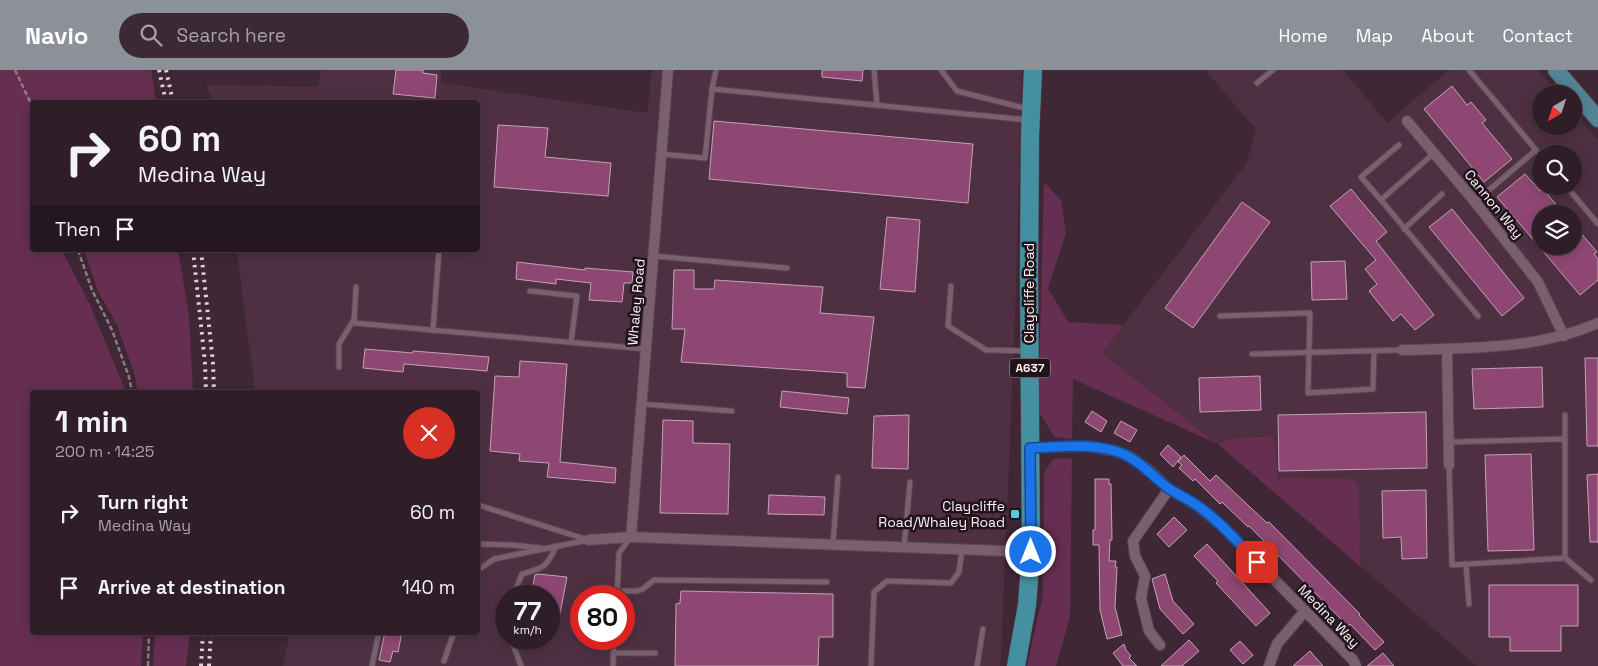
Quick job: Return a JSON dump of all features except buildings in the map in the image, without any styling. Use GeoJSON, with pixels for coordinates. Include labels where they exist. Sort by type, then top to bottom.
{"type":"FeatureCollection","features":[{"type":"Feature","properties":{"kind":"highway","name":"Claycliffe Road"},"geometry":{"type":"LineString","coordinates":[[1016,666],[1027,604],[1031,552],[1028,274],[1033,70]]}},
{"type":"Feature","properties":{"kind":"main road"},"geometry":{"type":"LineString","coordinates":[[1556,70],[1598,119]]}},
{"type":"Feature","properties":{"kind":"street","name":"Whaley Road"},"geometry":{"type":"LineString","coordinates":[[630,537],[668,70]]}},
{"type":"Feature","properties":{"kind":"street","name":"Cannon Way"},"geometry":{"type":"LineString","coordinates":[[1407,121],[1476,202],[1538,282],[1564,336]]}},
{"type":"Feature","properties":{"kind":"street"},"geometry":{"type":"LineString","coordinates":[[1402,350],[1514,345],[1564,336],[1598,323]]}},
{"type":"Feature","properties":{"kind":"street"},"geometry":{"type":"LineString","coordinates":[[1447,349],[1449,465]]}},
{"type":"Feature","properties":{"kind":"street","name":"Medina Way"},"geometry":{"type":"LineString","coordinates":[[1030,448],[1086,446],[1129,456],[1150,471],[1169,489],[1198,506],[1220,524],[1353,660],[1356,666]]}},
{"type":"Feature","properties":{"kind":"street"},"geometry":{"type":"LineString","coordinates":[[1160,645],[1149,631],[1141,598],[1145,576],[1135,556],[1133,541],[1169,489]]}},
{"type":"Feature","properties":{"kind":"street"},"geometry":{"type":"LineString","coordinates":[[588,540],[630,537],[1031,552]]}},
{"type":"Feature","properties":{"kind":"street"},"geometry":{"type":"LineString","coordinates":[[1268,666],[1277,644],[1305,611]]}},
{"type":"Feature","properties":{"kind":"lane"},"geometry":{"type":"LineString","coordinates":[[661,154],[705,158],[712,89],[716,70]]}},
{"type":"Feature","properties":{"kind":"lane"},"geometry":{"type":"LineString","coordinates":[[874,70],[877,105]]}},
{"type":"Feature","properties":{"kind":"lane"},"geometry":{"type":"LineString","coordinates":[[941,70],[957,91],[1031,115]]}},
{"type":"Feature","properties":{"kind":"lane"},"geometry":{"type":"LineString","coordinates":[[1257,83],[1272,70]]}},
{"type":"Feature","properties":{"kind":"lane"},"geometry":{"type":"LineString","coordinates":[[1469,70],[1532,145]]}},
{"type":"Feature","properties":{"kind":"lane"},"geometry":{"type":"LineString","coordinates":[[712,89],[877,105],[1031,115]]}},
{"type":"Feature","properties":{"kind":"lane"},"geometry":{"type":"LineString","coordinates":[[1399,145],[1361,177],[1478,316]]}},
{"type":"Feature","properties":{"kind":"lane"},"geometry":{"type":"LineString","coordinates":[[1381,200],[1434,153]]}},
{"type":"Feature","properties":{"kind":"lane"},"geometry":{"type":"LineString","coordinates":[[1476,202],[1532,153]]}},
{"type":"Feature","properties":{"kind":"lane"},"geometry":{"type":"LineString","coordinates":[[1404,228],[1442,194]]}},
{"type":"Feature","properties":{"kind":"lane"},"geometry":{"type":"LineString","coordinates":[[1574,195],[1598,224]]}},
{"type":"Feature","properties":{"kind":"lane"},"geometry":{"type":"LineString","coordinates":[[433,330],[439,252]]}},
{"type":"Feature","properties":{"kind":"lane"},"geometry":{"type":"LineString","coordinates":[[653,256],[787,268]]}},
{"type":"Feature","properties":{"kind":"lane"},"geometry":{"type":"LineString","coordinates":[[951,286],[948,326],[986,350],[1029,352]]}},
{"type":"Feature","properties":{"kind":"lane"},"geometry":{"type":"LineString","coordinates":[[354,323],[356,287]]}},
{"type":"Feature","properties":{"kind":"lane"},"geometry":{"type":"LineString","coordinates":[[530,291],[577,296],[571,342]]}},
{"type":"Feature","properties":{"kind":"lane"},"geometry":{"type":"LineString","coordinates":[[1220,316],[1310,313],[1308,393],[1373,389],[1374,351]]}},
{"type":"Feature","properties":{"kind":"lane"},"geometry":{"type":"LineString","coordinates":[[338,368],[338,344],[353,321],[354,323],[646,349]]}},
{"type":"Feature","properties":{"kind":"lane"},"geometry":{"type":"LineString","coordinates":[[1252,354],[1402,350]]}},
{"type":"Feature","properties":{"kind":"lane"},"geometry":{"type":"LineString","coordinates":[[641,404],[732,411]]}},
{"type":"Feature","properties":{"kind":"lane"},"geometry":{"type":"LineString","coordinates":[[1565,415],[1565,558]]}},
{"type":"Feature","properties":{"kind":"lane"},"geometry":{"type":"LineString","coordinates":[[1449,442],[1565,439]]}},
{"type":"Feature","properties":{"kind":"lane"},"geometry":{"type":"LineString","coordinates":[[1449,465],[1452,564],[1565,558],[1591,580]]}},
{"type":"Feature","properties":{"kind":"lane"},"geometry":{"type":"LineString","coordinates":[[833,545],[838,477]]}},
{"type":"Feature","properties":{"kind":"lane"},"geometry":{"type":"LineString","coordinates":[[904,548],[910,482]]}},
{"type":"Feature","properties":{"kind":"lane"},"geometry":{"type":"LineString","coordinates":[[480,505],[588,540]]}},
{"type":"Feature","properties":{"kind":"lane"},"geometry":{"type":"LineString","coordinates":[[617,585],[619,553],[630,537]]}},
{"type":"Feature","properties":{"kind":"lane"},"geometry":{"type":"LineString","coordinates":[[480,569],[494,559],[588,540]]}},
{"type":"Feature","properties":{"kind":"lane"},"geometry":{"type":"LineString","coordinates":[[480,544],[546,548]]}},
{"type":"Feature","properties":{"kind":"lane"},"geometry":{"type":"LineString","coordinates":[[517,585],[522,574],[542,568],[551,558],[556,546]]}},
{"type":"Feature","properties":{"kind":"lane"},"geometry":{"type":"LineString","coordinates":[[871,666],[874,592],[887,581],[950,583],[959,572],[962,550]]}},
{"type":"Feature","properties":{"kind":"lane"},"geometry":{"type":"LineString","coordinates":[[1466,564],[1469,604]]}},
{"type":"Feature","properties":{"kind":"lane"},"geometry":{"type":"LineString","coordinates":[[635,591],[642,589],[654,580],[827,582]]}},
{"type":"Feature","properties":{"kind":"lane"},"geometry":{"type":"LineString","coordinates":[[977,666],[983,629]]}},
{"type":"Feature","properties":{"kind":"lane"},"geometry":{"type":"LineString","coordinates":[[372,666],[378,635]]}},
{"type":"Feature","properties":{"kind":"lane"},"geometry":{"type":"LineString","coordinates":[[444,661],[453,635]]}},
{"type":"Feature","properties":{"kind":"lane"},"geometry":{"type":"LineString","coordinates":[[515,650],[521,666]]}},
{"type":"Feature","properties":{"kind":"lane"},"geometry":{"type":"LineString","coordinates":[[613,650],[613,666]]}},
{"type":"Feature","properties":{"kind":"lane"},"geometry":{"type":"LineString","coordinates":[[613,653],[655,653]]}},
{"type":"Feature","properties":{"kind":"path"},"geometry":{"type":"LineString","coordinates":[[15,70],[30,102]]}},
{"type":"Feature","properties":{"kind":"path"},"geometry":{"type":"LineString","coordinates":[[79,252],[92,290],[112,330],[129,377],[132,390]]}},
{"type":"Feature","properties":{"kind":"path"},"geometry":{"type":"LineString","coordinates":[[148,666],[149,635]]}},
{"type":"Feature","properties":{"kind":"shaded area"},"geometry":{"type":"Polygon","coordinates":[[[0,70],[151,70],[156,100],[30,100],[30,252],[63,252],[90,305],[125,390],[30,390],[30,635],[143,635],[141,666],[0,666],[0,70]]]}},
{"type":"Feature","properties":{"kind":"shaded area"},"geometry":{"type":"Polygon","coordinates":[[[321,70],[441,70],[441,83],[647,113],[652,70],[1022,70],[1016,290],[1000,666],[283,666],[290,635],[480,635],[480,390],[255,390],[237,252],[480,252],[480,100],[211,100],[207,85],[318,87],[321,70]]]}},
{"type":"Feature","properties":{"kind":"shaded area"},"geometry":{"type":"Polygon","coordinates":[[[1205,70],[1343,70],[1387,123],[1449,70],[1538,70],[1550,85],[1532,85],[1532,135],[1582,135],[1582,121],[1598,140],[1598,666],[1477,666],[1218,444],[1102,353],[1246,164],[1256,129],[1205,70]]]}},
{"type":"Feature","properties":{"kind":"shaded area"},"geometry":{"type":"Polygon","coordinates":[[[1044,182],[1061,200],[1066,233],[1048,288],[1068,322],[1124,325],[1102,353],[1218,444],[1073,379],[1072,439],[1054,437],[1038,410],[1044,182]]]}},
{"type":"Feature","properties":{"kind":"shaded area"},"geometry":{"type":"Polygon","coordinates":[[[85,252],[178,252],[189,317],[193,390],[138,390],[135,376],[118,327],[98,291],[85,252]]]}},
{"type":"Feature","properties":{"kind":"shaded area"},"geometry":{"type":"Polygon","coordinates":[[[1274,436],[1278,478],[1352,479],[1359,485],[1360,566],[1218,444],[1230,439],[1274,436]]]}},
{"type":"Feature","properties":{"kind":"shaded area"},"geometry":{"type":"Polygon","coordinates":[[[1072,458],[1070,617],[1056,666],[1027,666],[1043,594],[1044,473],[1053,459],[1072,458]]]}},
{"type":"Feature","properties":{"kind":"shaded area"},"geometry":{"type":"Polygon","coordinates":[[[155,635],[190,635],[186,666],[153,666],[155,635]]]}},
{"type":"Feature","properties":{"kind":"railway"},"geometry":{"type":"LineString","coordinates":[[159,70],[166,100]]}},
{"type":"Feature","properties":{"kind":"railway"},"geometry":{"type":"LineString","coordinates":[[166,70],[173,100]]}},
{"type":"Feature","properties":{"kind":"railway"},"geometry":{"type":"LineString","coordinates":[[193,252],[205,363],[206,390]]}},
{"type":"Feature","properties":{"kind":"railway"},"geometry":{"type":"LineString","coordinates":[[201,252],[213,363],[214,390]]}},
{"type":"Feature","properties":{"kind":"railway"},"geometry":{"type":"LineString","coordinates":[[201,666],[203,635]]}},
{"type":"Feature","properties":{"kind":"railway"},"geometry":{"type":"LineString","coordinates":[[209,666],[211,635]]}},
{"type":"Feature","properties":{"kind":"place","name":"Claycliffe Road/Whaley Road"},"geometry":{"type":"Point","coordinates":[1015,514]}},
{"type":"Feature","properties":{"kind":"route"},"geometry":{"type":"LineString","coordinates":[[1031,552],[1030,448],[1086,446],[1129,456],[1150,471],[1169,489],[1198,506],[1220,524],[1257,562]]}}]}
